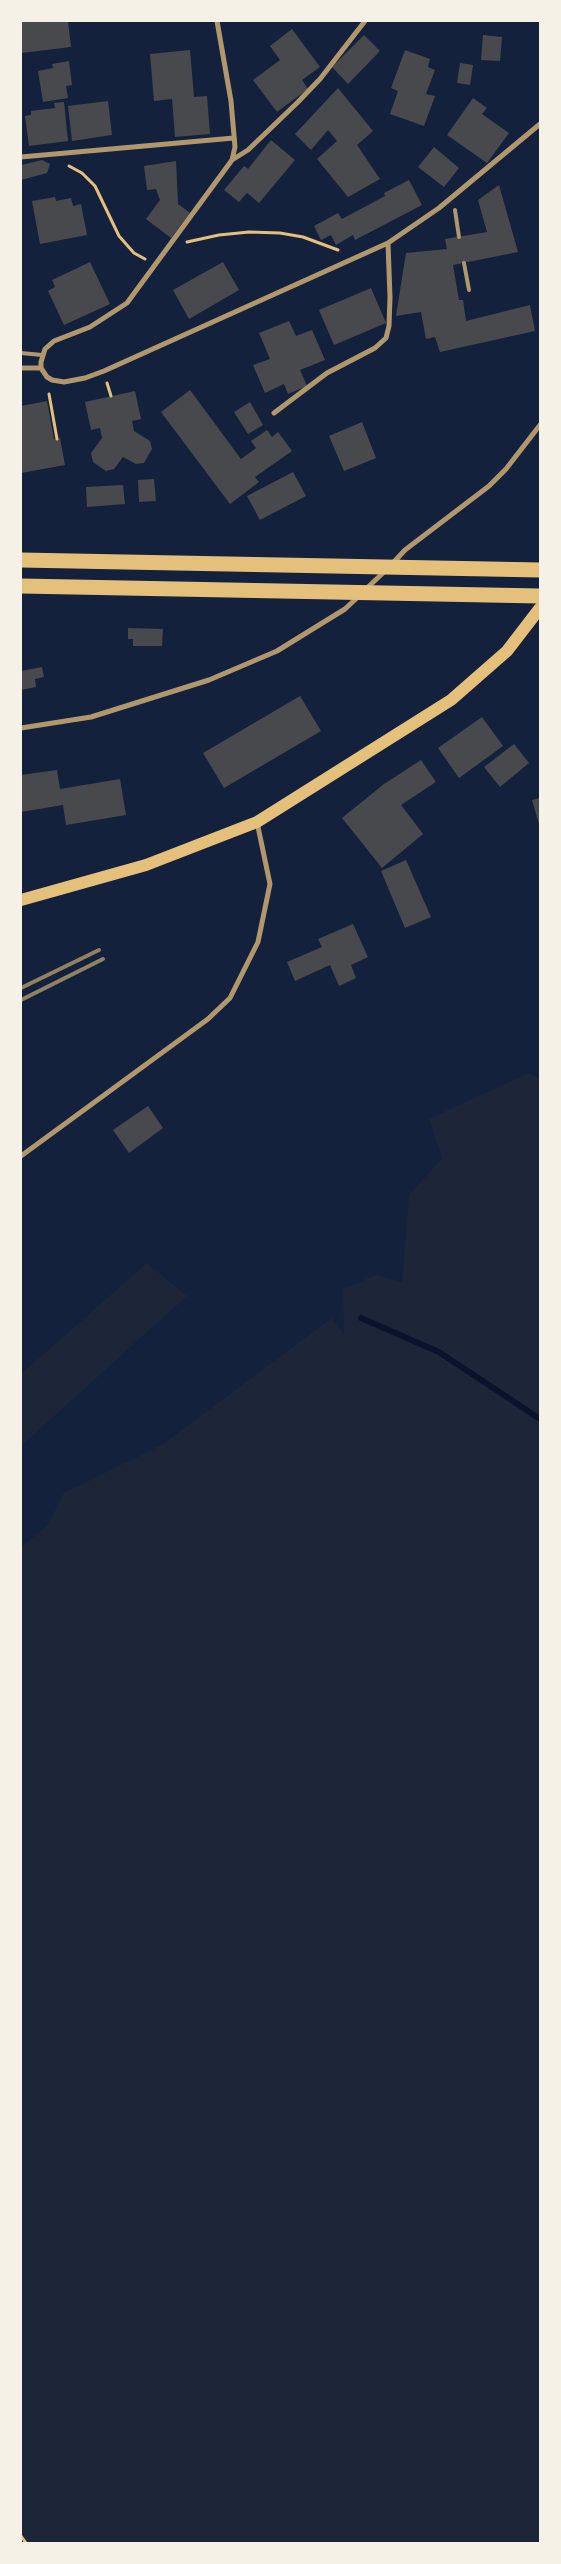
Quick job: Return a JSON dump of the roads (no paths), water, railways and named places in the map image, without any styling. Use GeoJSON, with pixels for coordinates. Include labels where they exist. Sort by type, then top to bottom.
{"type":"FeatureCollection","features":[{"type":"Feature","properties":{"kind":"highway"},"geometry":{"type":"LineString","coordinates":[[21,560],[540,570]]}},
{"type":"Feature","properties":{"kind":"highway"},"geometry":{"type":"LineString","coordinates":[[21,586],[540,596]]}},
{"type":"Feature","properties":{"kind":"main road"},"geometry":{"type":"LineString","coordinates":[[21,900],[146,865],[257,822],[451,700],[507,651],[540,608]]}},
{"type":"Feature","properties":{"kind":"street"},"geometry":{"type":"LineString","coordinates":[[217,21],[231,101],[234,138],[232,160]]}},
{"type":"Feature","properties":{"kind":"street"},"geometry":{"type":"LineString","coordinates":[[365,21],[320,79],[248,150],[232,160],[136,294],[112,315],[72,336],[54,341],[42,355],[41,368],[47,377],[58,382],[84,378],[388,243],[439,208],[540,124]]}},
{"type":"Feature","properties":{"kind":"street"},"geometry":{"type":"LineString","coordinates":[[21,157],[57,152],[234,138]]}},
{"type":"Feature","properties":{"kind":"street"},"geometry":{"type":"LineString","coordinates":[[274,414],[327,373],[376,348],[386,338],[389,326],[390,297],[388,243]]}},
{"type":"Feature","properties":{"kind":"street"},"geometry":{"type":"LineString","coordinates":[[21,368],[41,368]]}},
{"type":"Feature","properties":{"kind":"street"},"geometry":{"type":"LineString","coordinates":[[21,728],[91,717],[209,680],[277,651],[345,610],[405,550],[489,486],[506,469],[540,424]]}},
{"type":"Feature","properties":{"kind":"street"},"geometry":{"type":"LineString","coordinates":[[21,1156],[208,1019],[230,998],[258,942],[270,884],[257,822]]}},
{"type":"Feature","properties":{"kind":"lane"},"geometry":{"type":"LineString","coordinates":[[455,210],[459,237]]}},
{"type":"Feature","properties":{"kind":"lane"},"geometry":{"type":"LineString","coordinates":[[464,263],[469,290]]}},
{"type":"Feature","properties":{"kind":"lane"},"geometry":{"type":"LineString","coordinates":[[21,353],[42,355]]}},
{"type":"Feature","properties":{"kind":"waterway"},"geometry":{"type":"LineString","coordinates":[[361,1318],[439,1352],[540,1419]]}},
{"type":"Feature","properties":{"kind":"railway"},"geometry":{"type":"LineString","coordinates":[[21,988],[99,950]]}},
{"type":"Feature","properties":{"kind":"railway"},"geometry":{"type":"LineString","coordinates":[[21,1000],[103,959]]}}]}
